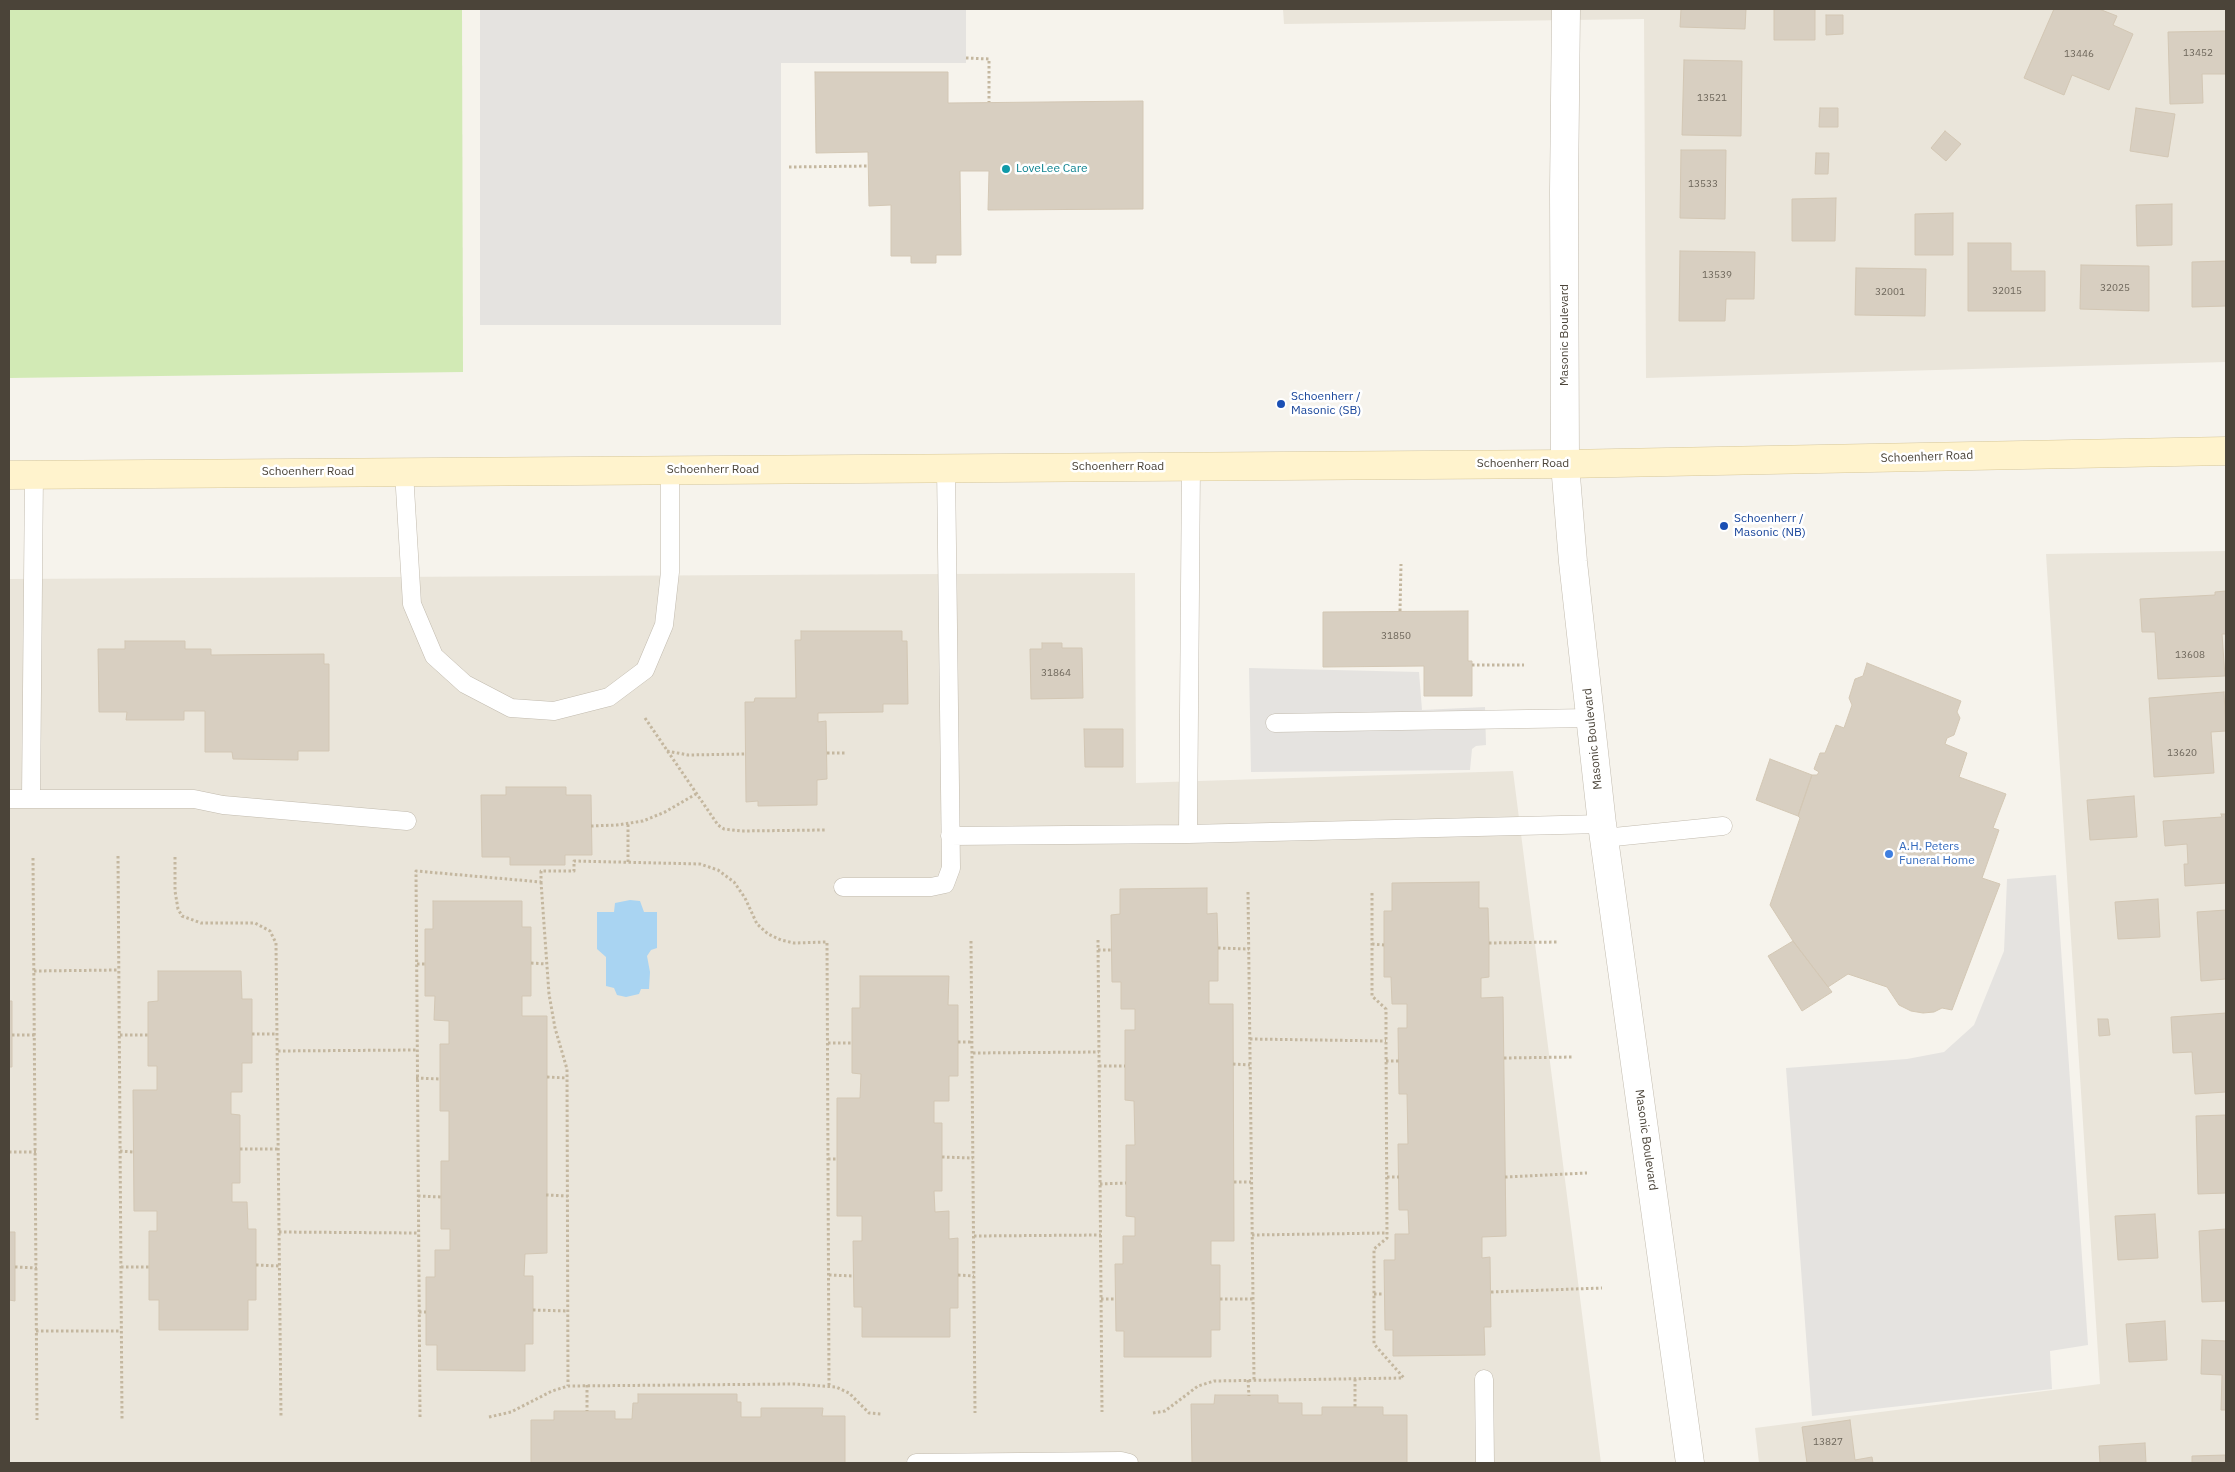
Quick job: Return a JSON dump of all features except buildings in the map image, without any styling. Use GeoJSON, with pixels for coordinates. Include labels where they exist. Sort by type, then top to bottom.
{"type":"FeatureCollection","features":[{"type":"Feature","properties":{"kind":"main road","name":"Schoenherr Road"},"geometry":{"type":"LineString","coordinates":[[21,474],[1565,464],[2226,451]]}},
{"type":"Feature","properties":{"kind":"street","name":"Masonic Boulevard"},"geometry":{"type":"LineString","coordinates":[[1566,9],[1564,191],[1565,464],[1573,562],[1603,831],[1690,1463]]}},
{"type":"Feature","properties":{"kind":"lane"},"geometry":{"type":"LineString","coordinates":[[1188,834],[1191,466]]}},
{"type":"Feature","properties":{"kind":"lane"},"geometry":{"type":"LineString","coordinates":[[843,886],[931,887],[945,884],[951,868],[946,467]]}},
{"type":"Feature","properties":{"kind":"lane"},"geometry":{"type":"LineString","coordinates":[[404,472],[412,604],[434,656],[465,684],[511,708],[554,711],[609,697],[646,670],[664,624],[670,572],[670,470]]}},
{"type":"Feature","properties":{"kind":"lane"},"geometry":{"type":"LineString","coordinates":[[21,474],[31,798]]}},
{"type":"Feature","properties":{"kind":"lane"},"geometry":{"type":"LineString","coordinates":[[1274,722],[1590,718]]}},
{"type":"Feature","properties":{"kind":"lane"},"geometry":{"type":"LineString","coordinates":[[9,798],[194,799],[223,804],[407,821]]}},
{"type":"Feature","properties":{"kind":"lane"},"geometry":{"type":"LineString","coordinates":[[950,836],[1603,831],[1723,826]]}},
{"type":"Feature","properties":{"kind":"lane"},"geometry":{"type":"LineString","coordinates":[[1484,1379],[1485,1463]]}},
{"type":"Feature","properties":{"kind":"lane"},"geometry":{"type":"LineString","coordinates":[[916,1463],[1121,1461],[1129,1463]]}},
{"type":"Feature","properties":{"kind":"path"},"geometry":{"type":"LineString","coordinates":[[966,58],[989,59],[989,102]]}},
{"type":"Feature","properties":{"kind":"path"},"geometry":{"type":"LineString","coordinates":[[789,167],[869,166]]}},
{"type":"Feature","properties":{"kind":"path"},"geometry":{"type":"LineString","coordinates":[[1400,612],[1401,564]]}},
{"type":"Feature","properties":{"kind":"path"},"geometry":{"type":"LineString","coordinates":[[1472,666],[1524,665]]}},
{"type":"Feature","properties":{"kind":"path"},"geometry":{"type":"LineString","coordinates":[[645,718],[712,819],[724,828],[741,831],[825,830]]}},
{"type":"Feature","properties":{"kind":"path"},"geometry":{"type":"LineString","coordinates":[[666,751],[688,755],[745,754]]}},
{"type":"Feature","properties":{"kind":"path"},"geometry":{"type":"LineString","coordinates":[[826,753],[847,752]]}},
{"type":"Feature","properties":{"kind":"path"},"geometry":{"type":"LineString","coordinates":[[592,826],[628,824],[652,818],[696,794]]}},
{"type":"Feature","properties":{"kind":"path"},"geometry":{"type":"LineString","coordinates":[[628,824],[628,862]]}},
{"type":"Feature","properties":{"kind":"path"},"geometry":{"type":"LineString","coordinates":[[118,856],[122,1419]]}},
{"type":"Feature","properties":{"kind":"path"},"geometry":{"type":"LineString","coordinates":[[175,857],[175,891],[178,909],[182,916],[201,923],[251,922],[264,927],[273,934],[276,943],[280,1418]]}},
{"type":"Feature","properties":{"kind":"path"},"geometry":{"type":"LineString","coordinates":[[33,858],[37,1420]]}},
{"type":"Feature","properties":{"kind":"path"},"geometry":{"type":"LineString","coordinates":[[568,1386],[567,1078],[566,1066],[555,1028],[546,964],[540,882],[541,871],[574,871],[574,861],[700,864],[713,868],[724,873],[737,886],[757,924],[768,934],[794,943],[827,942],[829,1385]]}},
{"type":"Feature","properties":{"kind":"path"},"geometry":{"type":"LineString","coordinates":[[420,1417],[416,1078],[416,871],[540,882]]}},
{"type":"Feature","properties":{"kind":"path"},"geometry":{"type":"LineString","coordinates":[[1248,892],[1254,1380]]}},
{"type":"Feature","properties":{"kind":"path"},"geometry":{"type":"LineString","coordinates":[[1153,1413],[1165,1411],[1198,1386],[1214,1381],[1404,1378],[1374,1344],[1374,1249],[1387,1238],[1387,1177],[1386,1009],[1372,996],[1372,894]]}},
{"type":"Feature","properties":{"kind":"path"},"geometry":{"type":"LineString","coordinates":[[1098,940],[1102,1412]]}},
{"type":"Feature","properties":{"kind":"path"},"geometry":{"type":"LineString","coordinates":[[971,941],[975,1414]]}},
{"type":"Feature","properties":{"kind":"path"},"geometry":{"type":"LineString","coordinates":[[1489,943],[1559,942]]}},
{"type":"Feature","properties":{"kind":"path"},"geometry":{"type":"LineString","coordinates":[[1372,944],[1384,945]]}},
{"type":"Feature","properties":{"kind":"path"},"geometry":{"type":"LineString","coordinates":[[1218,948],[1249,949]]}},
{"type":"Feature","properties":{"kind":"path"},"geometry":{"type":"LineString","coordinates":[[1098,950],[1112,950]]}},
{"type":"Feature","properties":{"kind":"path"},"geometry":{"type":"LineString","coordinates":[[531,963],[546,964]]}},
{"type":"Feature","properties":{"kind":"path"},"geometry":{"type":"LineString","coordinates":[[417,964],[425,964]]}},
{"type":"Feature","properties":{"kind":"path"},"geometry":{"type":"LineString","coordinates":[[34,971],[119,970]]}},
{"type":"Feature","properties":{"kind":"path"},"geometry":{"type":"LineString","coordinates":[[252,1034],[277,1034]]}},
{"type":"Feature","properties":{"kind":"path"},"geometry":{"type":"LineString","coordinates":[[12,1035],[35,1035]]}},
{"type":"Feature","properties":{"kind":"path"},"geometry":{"type":"LineString","coordinates":[[120,1035],[148,1035]]}},
{"type":"Feature","properties":{"kind":"path"},"geometry":{"type":"LineString","coordinates":[[1250,1039],[1386,1041]]}},
{"type":"Feature","properties":{"kind":"path"},"geometry":{"type":"LineString","coordinates":[[958,1042],[973,1042]]}},
{"type":"Feature","properties":{"kind":"path"},"geometry":{"type":"LineString","coordinates":[[828,1043],[852,1043]]}},
{"type":"Feature","properties":{"kind":"path"},"geometry":{"type":"LineString","coordinates":[[278,1051],[416,1050]]}},
{"type":"Feature","properties":{"kind":"path"},"geometry":{"type":"LineString","coordinates":[[972,1053],[1099,1052]]}},
{"type":"Feature","properties":{"kind":"path"},"geometry":{"type":"LineString","coordinates":[[1504,1058],[1573,1057]]}},
{"type":"Feature","properties":{"kind":"path"},"geometry":{"type":"LineString","coordinates":[[1386,1061],[1399,1061]]}},
{"type":"Feature","properties":{"kind":"path"},"geometry":{"type":"LineString","coordinates":[[1233,1064],[1250,1065]]}},
{"type":"Feature","properties":{"kind":"path"},"geometry":{"type":"LineString","coordinates":[[1099,1066],[1125,1066]]}},
{"type":"Feature","properties":{"kind":"path"},"geometry":{"type":"LineString","coordinates":[[547,1077],[567,1078]]}},
{"type":"Feature","properties":{"kind":"path"},"geometry":{"type":"LineString","coordinates":[[416,1078],[440,1079]]}},
{"type":"Feature","properties":{"kind":"path"},"geometry":{"type":"LineString","coordinates":[[240,1149],[278,1149]]}},
{"type":"Feature","properties":{"kind":"path"},"geometry":{"type":"LineString","coordinates":[[120,1151],[133,1152]]}},
{"type":"Feature","properties":{"kind":"path"},"geometry":{"type":"LineString","coordinates":[[9,1152],[36,1152]]}},
{"type":"Feature","properties":{"kind":"path"},"geometry":{"type":"LineString","coordinates":[[942,1157],[973,1158]]}},
{"type":"Feature","properties":{"kind":"path"},"geometry":{"type":"LineString","coordinates":[[828,1158],[837,1159]]}},
{"type":"Feature","properties":{"kind":"path"},"geometry":{"type":"LineString","coordinates":[[1505,1177],[1587,1173]]}},
{"type":"Feature","properties":{"kind":"path"},"geometry":{"type":"LineString","coordinates":[[1387,1177],[1399,1177]]}},
{"type":"Feature","properties":{"kind":"path"},"geometry":{"type":"LineString","coordinates":[[1234,1182],[1252,1182]]}},
{"type":"Feature","properties":{"kind":"path"},"geometry":{"type":"LineString","coordinates":[[1100,1184],[1126,1183]]}},
{"type":"Feature","properties":{"kind":"path"},"geometry":{"type":"LineString","coordinates":[[546,1195],[568,1196]]}},
{"type":"Feature","properties":{"kind":"path"},"geometry":{"type":"LineString","coordinates":[[418,1196],[441,1197]]}},
{"type":"Feature","properties":{"kind":"path"},"geometry":{"type":"LineString","coordinates":[[279,1232],[418,1233]]}},
{"type":"Feature","properties":{"kind":"path"},"geometry":{"type":"LineString","coordinates":[[1252,1235],[1387,1233]]}},
{"type":"Feature","properties":{"kind":"path"},"geometry":{"type":"LineString","coordinates":[[974,1236],[1101,1235]]}},
{"type":"Feature","properties":{"kind":"path"},"geometry":{"type":"LineString","coordinates":[[256,1266],[279,1266]]}},
{"type":"Feature","properties":{"kind":"path"},"geometry":{"type":"LineString","coordinates":[[15,1267],[37,1268]]}},
{"type":"Feature","properties":{"kind":"path"},"geometry":{"type":"LineString","coordinates":[[121,1267],[149,1267]]}},
{"type":"Feature","properties":{"kind":"path"},"geometry":{"type":"LineString","coordinates":[[958,1275],[974,1276]]}},
{"type":"Feature","properties":{"kind":"path"},"geometry":{"type":"LineString","coordinates":[[829,1276],[854,1276]]}},
{"type":"Feature","properties":{"kind":"path"},"geometry":{"type":"LineString","coordinates":[[1491,1292],[1602,1288]]}},
{"type":"Feature","properties":{"kind":"path"},"geometry":{"type":"LineString","coordinates":[[1374,1294],[1384,1294]]}},
{"type":"Feature","properties":{"kind":"path"},"geometry":{"type":"LineString","coordinates":[[1101,1299],[1116,1299]]}},
{"type":"Feature","properties":{"kind":"path"},"geometry":{"type":"LineString","coordinates":[[1220,1299],[1253,1299]]}},
{"type":"Feature","properties":{"kind":"path"},"geometry":{"type":"LineString","coordinates":[[533,1310],[568,1311]]}},
{"type":"Feature","properties":{"kind":"path"},"geometry":{"type":"LineString","coordinates":[[419,1312],[426,1312]]}},
{"type":"Feature","properties":{"kind":"path"},"geometry":{"type":"LineString","coordinates":[[36,1332],[122,1331]]}},
{"type":"Feature","properties":{"kind":"path"},"geometry":{"type":"LineString","coordinates":[[1355,1378],[1355,1407]]}},
{"type":"Feature","properties":{"kind":"path"},"geometry":{"type":"LineString","coordinates":[[1248,1380],[1249,1396]]}},
{"type":"Feature","properties":{"kind":"path"},"geometry":{"type":"LineString","coordinates":[[489,1416],[511,1412],[552,1391],[568,1386],[829,1385],[849,1393],[869,1413],[881,1414]]}},
{"type":"Feature","properties":{"kind":"path"},"geometry":{"type":"LineString","coordinates":[[587,1386],[587,1411]]}},
{"type":"Feature","properties":{"kind":"shaded area"},"geometry":{"type":"Polygon","coordinates":[[[480,9],[966,9],[966,63],[781,63],[781,325],[480,325],[480,9]]]}},
{"type":"Feature","properties":{"kind":"shaded area"},"geometry":{"type":"Polygon","coordinates":[[[1283,9],[2226,9],[2226,362],[1646,378],[1644,19],[1284,24],[1283,9]]]}},
{"type":"Feature","properties":{"kind":"shaded area"},"geometry":{"type":"Polygon","coordinates":[[[2226,551],[2226,1463],[1759,1463],[1755,1428],[2100,1384],[2046,554],[2226,551]]]}},
{"type":"Feature","properties":{"kind":"shaded area"},"geometry":{"type":"Polygon","coordinates":[[[1135,573],[1136,783],[1513,771],[1601,1463],[9,1463],[9,579],[1135,573]]]}},
{"type":"Feature","properties":{"kind":"shaded area"},"geometry":{"type":"Polygon","coordinates":[[[1249,668],[1419,672],[1422,710],[1485,707],[1486,745],[1476,746],[1472,749],[1470,770],[1251,772],[1249,668]]]}},
{"type":"Feature","properties":{"kind":"shaded area"},"geometry":{"type":"Polygon","coordinates":[[[2056,875],[2088,1345],[2050,1351],[2052,1389],[1812,1416],[1786,1068],[1907,1059],[1944,1052],[1974,1025],[2004,951],[2007,879],[2056,875]]]}},
{"type":"Feature","properties":{"kind":"green space"},"geometry":{"type":"Polygon","coordinates":[[[9,9],[462,9],[463,372],[9,378],[9,9]]]}},
{"type":"Feature","properties":{"kind":"water"},"geometry":{"type":"Polygon","coordinates":[[[630,900],[640,901],[644,912],[657,912],[657,948],[651,950],[647,956],[650,972],[649,989],[641,989],[639,994],[626,997],[617,995],[614,988],[606,986],[606,957],[597,949],[597,912],[614,912],[615,903],[630,900]]]}},
{"type":"Feature","properties":{"kind":"place","name":"LoveLee Care"},"geometry":{"type":"Point","coordinates":[1006,169]}},
{"type":"Feature","properties":{"kind":"place","name":"Schoenherr / Masonic (SB)"},"geometry":{"type":"Point","coordinates":[1281,404]}},
{"type":"Feature","properties":{"kind":"place","name":"Schoenherr / Masonic (NB)"},"geometry":{"type":"Point","coordinates":[1724,526]}},
{"type":"Feature","properties":{"kind":"place","name":"A.H. Peters Funeral Home"},"geometry":{"type":"Point","coordinates":[1889,854]}}]}
